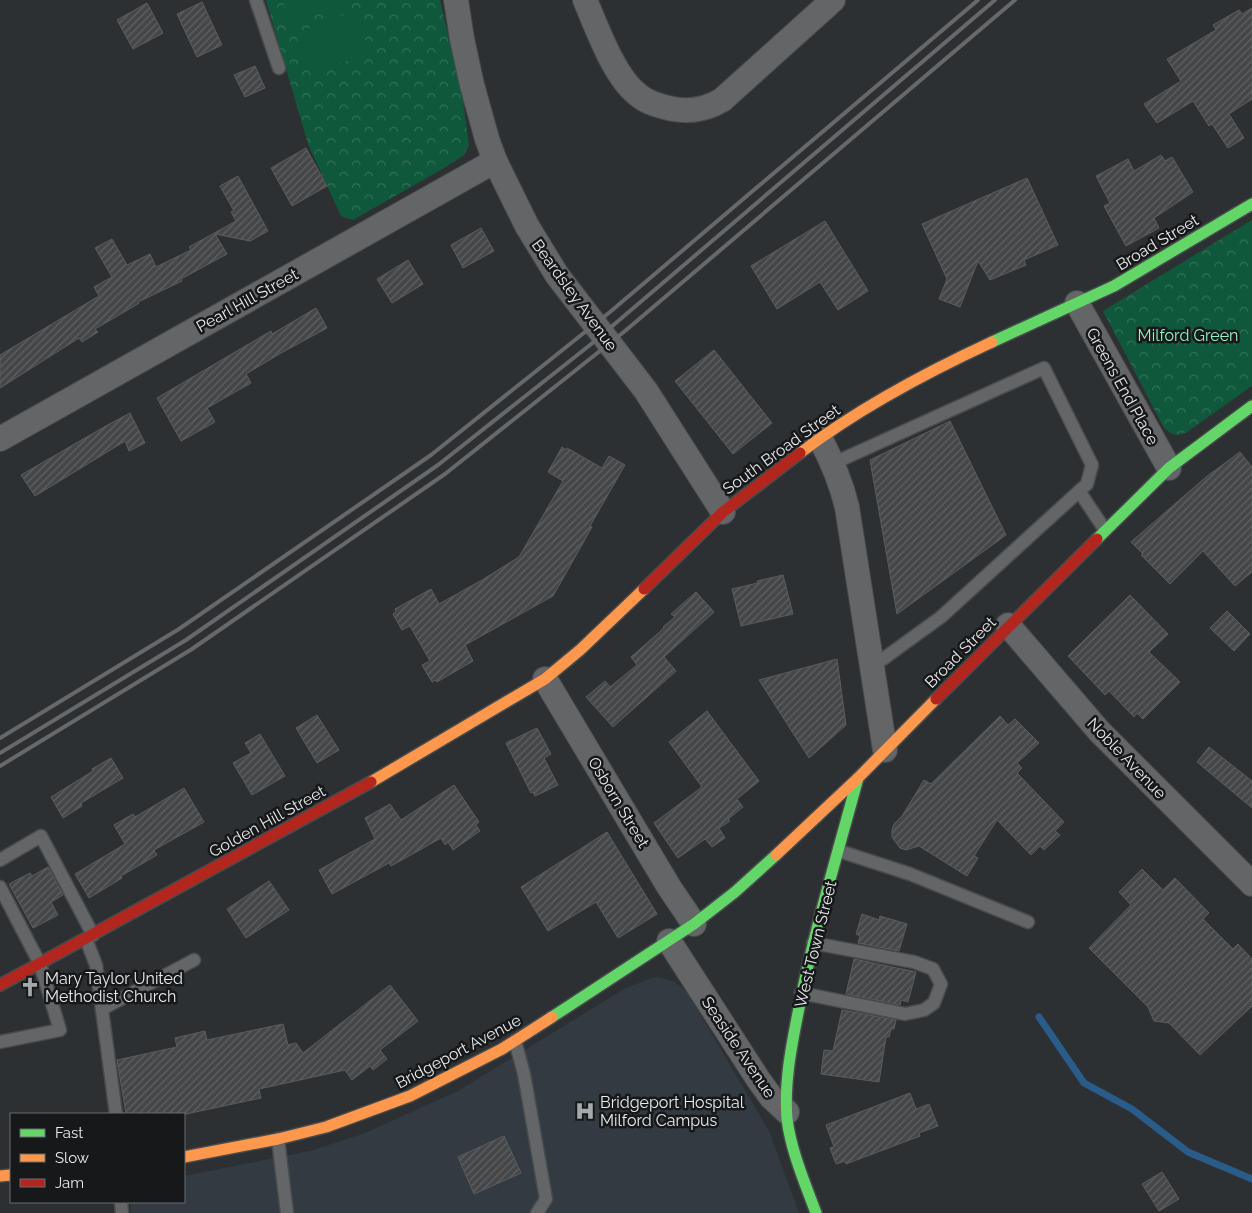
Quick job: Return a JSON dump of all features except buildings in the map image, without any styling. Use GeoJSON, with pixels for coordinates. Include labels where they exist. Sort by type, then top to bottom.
{"type":"FeatureCollection","features":[{"type":"Feature","properties":{"kind":"main road","name":"Broad Street"},"geometry":{"type":"LineString","coordinates":[[1077,303],[1114,286],[1252,204]]}},
{"type":"Feature","properties":{"kind":"main road","name":"South Broad Street"},"geometry":{"type":"LineString","coordinates":[[545,679],[605,627],[723,512],[820,438],[908,383],[1077,303]]}},
{"type":"Feature","properties":{"kind":"main road","name":"Broad Street"},"geometry":{"type":"LineString","coordinates":[[694,924],[735,892],[858,778],[1008,626],[1169,468],[1252,406]]}},
{"type":"Feature","properties":{"kind":"main road","name":"Golden Hill Street"},"geometry":{"type":"LineString","coordinates":[[0,985],[388,773],[545,679]]}},
{"type":"Feature","properties":{"kind":"main road","name":"West Town Street"},"geometry":{"type":"LineString","coordinates":[[787,1112],[791,1054],[801,993],[812,943],[858,778]]}},
{"type":"Feature","properties":{"kind":"main road","name":"Bridgeport Avenue"},"geometry":{"type":"LineString","coordinates":[[185,1157],[278,1139],[326,1127],[410,1096],[446,1080],[515,1041],[694,924]]}},
{"type":"Feature","properties":{"kind":"main road","name":"Seaside Avenue"},"geometry":{"type":"LineString","coordinates":[[787,1112],[789,1130],[802,1177],[816,1213]]}},
{"type":"Feature","properties":{"kind":"street","name":"Beardsley Avenue"},"geometry":{"type":"LineString","coordinates":[[456,0],[472,85],[487,139],[495,161],[527,226],[557,275],[646,391],[723,512]]}},
{"type":"Feature","properties":{"kind":"street"},"geometry":{"type":"LineString","coordinates":[[585,0],[608,52],[620,75],[631,89],[657,105],[689,110],[708,107],[722,100],[833,0]]}},
{"type":"Feature","properties":{"kind":"street","name":"Pearl Hill Street"},"geometry":{"type":"LineString","coordinates":[[0,439],[495,161]]}},
{"type":"Feature","properties":{"kind":"street","name":"Greens End Place"},"geometry":{"type":"LineString","coordinates":[[1077,303],[1169,468]]}},
{"type":"Feature","properties":{"kind":"street"},"geometry":{"type":"LineString","coordinates":[[820,438],[834,463],[847,508],[885,750]]}},
{"type":"Feature","properties":{"kind":"street","name":"Noble Avenue"},"geometry":{"type":"LineString","coordinates":[[1008,626],[1099,731],[1252,884]]}},
{"type":"Feature","properties":{"kind":"street","name":"Osborn Street"},"geometry":{"type":"LineString","coordinates":[[545,679],[669,887],[694,924]]}},
{"type":"Feature","properties":{"kind":"street","name":"Seaside Avenue"},"geometry":{"type":"LineString","coordinates":[[669,941],[758,1079],[771,1097],[787,1112]]}},
{"type":"Feature","properties":{"kind":"lane"},"geometry":{"type":"LineString","coordinates":[[256,0],[279,68]]}},
{"type":"Feature","properties":{"kind":"lane"},"geometry":{"type":"LineString","coordinates":[[834,463],[1044,368],[1092,465],[1087,484],[1079,492],[941,616],[872,667]]}},
{"type":"Feature","properties":{"kind":"lane"},"geometry":{"type":"LineString","coordinates":[[1079,492],[1105,530]]}},
{"type":"Feature","properties":{"kind":"lane"},"geometry":{"type":"LineString","coordinates":[[0,860],[40,836],[89,937],[96,965],[116,1113]]}},
{"type":"Feature","properties":{"kind":"lane"},"geometry":{"type":"LineString","coordinates":[[839,851],[910,874],[1028,922]]}},
{"type":"Feature","properties":{"kind":"lane"},"geometry":{"type":"LineString","coordinates":[[0,888],[40,964],[60,1030],[0,1042]]}},
{"type":"Feature","properties":{"kind":"lane"},"geometry":{"type":"LineString","coordinates":[[801,993],[905,1014],[924,1010],[934,1002],[941,984],[933,969],[914,962],[812,943]]}},
{"type":"Feature","properties":{"kind":"lane"},"geometry":{"type":"LineString","coordinates":[[102,1009],[194,960]]}},
{"type":"Feature","properties":{"kind":"lane"},"geometry":{"type":"LineString","coordinates":[[515,1041],[524,1074],[546,1199],[537,1213]]}},
{"type":"Feature","properties":{"kind":"lane"},"geometry":{"type":"LineString","coordinates":[[278,1139],[287,1213]]}},
{"type":"Feature","properties":{"kind":"shaded area","name":"Bridgeport Hospital Milford Campus"},"geometry":{"type":"Polygon","coordinates":[[[659,977],[675,982],[687,992],[769,1131],[799,1213],[131,1213],[130,1203],[185,1203],[185,1176],[310,1151],[365,1133],[458,1091],[624,989],[651,978],[659,977]]]}},
{"type":"Feature","properties":{"kind":"green space"},"geometry":{"type":"Polygon","coordinates":[[[266,0],[440,0],[463,101],[469,145],[464,155],[353,220],[341,216],[308,144],[266,0]]]}},
{"type":"Feature","properties":{"kind":"green space"},"geometry":{"type":"Polygon","coordinates":[[[282,0],[349,0],[350,2],[292,24],[282,0]]]}},
{"type":"Feature","properties":{"kind":"green space"},"geometry":{"type":"Polygon","coordinates":[[[354,11],[370,52],[311,74],[295,34],[354,11]]]}},
{"type":"Feature","properties":{"kind":"green space","name":"Milford Green"},"geometry":{"type":"Polygon","coordinates":[[[1252,220],[1252,386],[1187,432],[1174,434],[1163,426],[1103,311],[1252,220]]]}},
{"type":"Feature","properties":{"kind":"waterway"},"geometry":{"type":"LineString","coordinates":[[1039,1017],[1084,1083],[1132,1109],[1188,1152],[1252,1179]]}},
{"type":"Feature","properties":{"kind":"railway"},"geometry":{"type":"LineString","coordinates":[[0,738],[179,629],[431,455],[610,312],[978,0]]}},
{"type":"Feature","properties":{"kind":"railway"},"geometry":{"type":"LineString","coordinates":[[0,753],[186,640],[438,465],[590,345],[995,0]]}},
{"type":"Feature","properties":{"kind":"railway"},"geometry":{"type":"LineString","coordinates":[[0,766],[192,649],[445,474],[625,331],[1015,0]]}},
{"type":"Feature","properties":{"kind":"traffic: fast"},"geometry":{"type":"LineString","coordinates":[[992,342],[1114,286],[1252,204]]}},
{"type":"Feature","properties":{"kind":"traffic: fast"},"geometry":{"type":"LineString","coordinates":[[1097,539],[1169,468],[1252,406]]}},
{"type":"Feature","properties":{"kind":"traffic: fast"},"geometry":{"type":"LineString","coordinates":[[816,1213],[799,1167],[789,1131],[786,1106],[787,1079],[804,983],[858,778]]}},
{"type":"Feature","properties":{"kind":"traffic: fast"},"geometry":{"type":"LineString","coordinates":[[552,1017],[694,924],[735,892],[776,855]]}},
{"type":"Feature","properties":{"kind":"traffic: slow"},"geometry":{"type":"LineString","coordinates":[[800,453],[845,421],[893,392],[992,342]]}},
{"type":"Feature","properties":{"kind":"traffic: slow"},"geometry":{"type":"LineString","coordinates":[[371,782],[545,679],[580,650],[644,589]]}},
{"type":"Feature","properties":{"kind":"traffic: slow"},"geometry":{"type":"LineString","coordinates":[[776,855],[858,778],[936,699]]}},
{"type":"Feature","properties":{"kind":"traffic: slow"},"geometry":{"type":"LineString","coordinates":[[185,1157],[278,1139],[326,1127],[410,1096],[502,1049],[552,1017]]}},
{"type":"Feature","properties":{"kind":"traffic: slow"},"geometry":{"type":"LineString","coordinates":[[0,1176],[10,1175]]}},
{"type":"Feature","properties":{"kind":"traffic: jam"},"geometry":{"type":"LineString","coordinates":[[644,589],[723,512],[800,453]]}},
{"type":"Feature","properties":{"kind":"traffic: jam"},"geometry":{"type":"LineString","coordinates":[[936,699],[1097,539]]}},
{"type":"Feature","properties":{"kind":"traffic: jam"},"geometry":{"type":"LineString","coordinates":[[0,985],[371,782]]}},
{"type":"Feature","properties":{"kind":"place","name":"Mary Taylor United Methodist Church"},"geometry":{"type":"Point","coordinates":[30,987]}},
{"type":"Feature","properties":{"kind":"place","name":"Bridgeport Hospital Milford Campus"},"geometry":{"type":"Point","coordinates":[585,1111]}}]}
